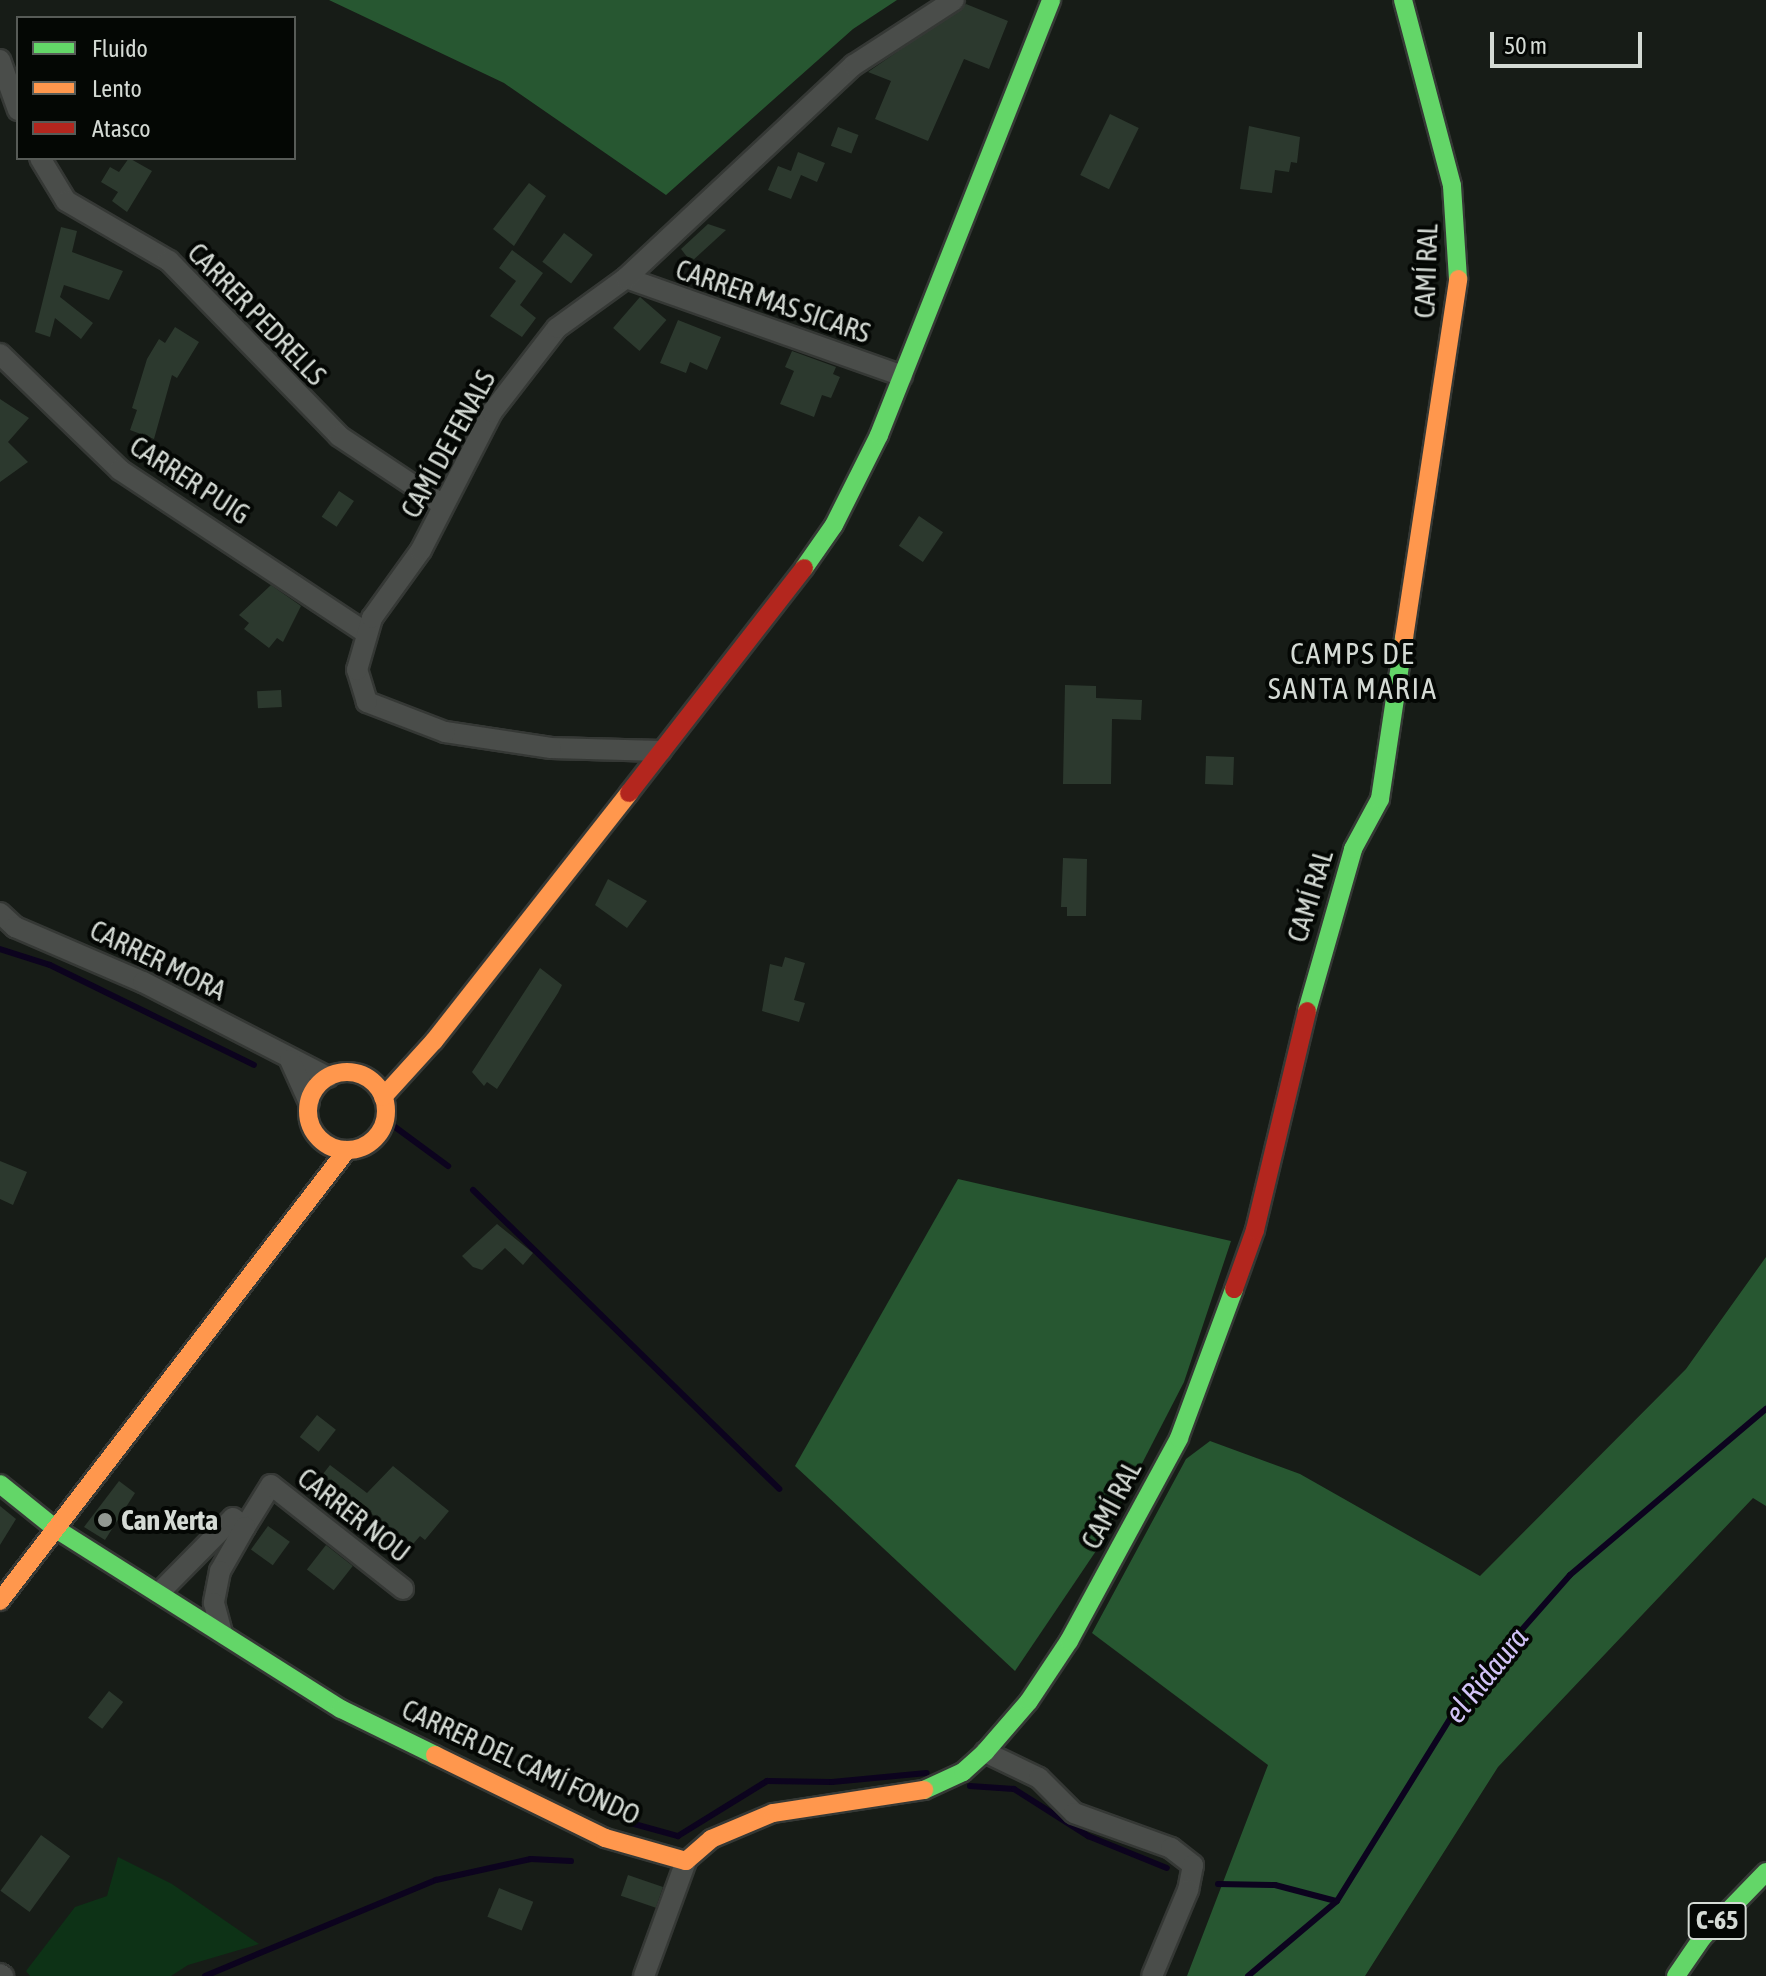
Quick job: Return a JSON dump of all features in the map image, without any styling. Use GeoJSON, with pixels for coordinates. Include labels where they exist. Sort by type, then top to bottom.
{"type":"FeatureCollection","features":[{"type":"Feature","properties":{"kind":"street","name":"CAMÍ DE FENALS"},"geometry":{"type":"LineString","coordinates":[[661,751],[536,745],[445,732],[388,711],[367,702],[357,670],[366,633],[421,550],[492,412],[523,368],[557,328],[589,310],[626,278],[854,65],[954,0]]}},
{"type":"Feature","properties":{"kind":"street"},"geometry":{"type":"LineString","coordinates":[[383,1097],[434,1041],[834,525],[902,376],[1051,0]]}},
{"type":"Feature","properties":{"kind":"street","name":"CAMÍ RAL"},"geometry":{"type":"LineString","coordinates":[[985,1752],[1029,1701],[1069,1641],[1179,1438],[1202,1383],[1255,1230],[1325,934],[1353,849],[1380,799],[1458,281],[1452,186],[1405,24],[1403,0]]}},
{"type":"Feature","properties":{"kind":"street"},"geometry":{"type":"LineString","coordinates":[[0,60],[16,104]]}},
{"type":"Feature","properties":{"kind":"street","name":"CARRER PEDRELLS"},"geometry":{"type":"LineString","coordinates":[[41,160],[66,201],[169,261],[339,436],[443,505]]}},
{"type":"Feature","properties":{"kind":"street","name":"CARRER MAS SICARS"},"geometry":{"type":"LineString","coordinates":[[626,278],[902,376]]}},
{"type":"Feature","properties":{"kind":"street","name":"CARRER PUIG"},"geometry":{"type":"LineString","coordinates":[[0,354],[120,470],[366,633]]}},
{"type":"Feature","properties":{"kind":"street","name":"CARRER MORA"},"geometry":{"type":"LineString","coordinates":[[0,913],[15,927],[143,982],[328,1077]]}},
{"type":"Feature","properties":{"kind":"street"},"geometry":{"type":"LineString","coordinates":[[364,1076],[434,1041]]}},
{"type":"Feature","properties":{"kind":"street"},"geometry":{"type":"LineString","coordinates":[[290,1060],[309,1102],[311,1125],[320,1139],[347,1150]]}},
{"type":"Feature","properties":{"kind":"street"},"geometry":{"type":"LineString","coordinates":[[0,1601],[308,1199],[347,1150],[377,1135],[386,1116],[383,1097],[364,1076],[349,1072],[328,1077],[309,1102]]}},
{"type":"Feature","properties":{"kind":"street"},"geometry":{"type":"LineString","coordinates":[[308,1199],[320,1139]]}},
{"type":"Feature","properties":{"kind":"street","name":"CARRER DEL CAMÍ FONDO"},"geometry":{"type":"LineString","coordinates":[[0,1484],[56,1529],[341,1709],[605,1838],[686,1861]]}},
{"type":"Feature","properties":{"kind":"street","name":"CARRER NOU"},"geometry":{"type":"LineString","coordinates":[[245,1527],[271,1485],[403,1589]]}},
{"type":"Feature","properties":{"kind":"street"},"geometry":{"type":"LineString","coordinates":[[159,1593],[233,1518],[245,1527],[220,1571],[214,1603],[222,1632]]}},
{"type":"Feature","properties":{"kind":"street"},"geometry":{"type":"LineString","coordinates":[[644,1976],[686,1861],[711,1839],[737,1825],[773,1813],[898,1798],[931,1788],[963,1772],[985,1752],[1039,1778],[1074,1813],[1171,1848],[1193,1865],[1188,1890],[1152,1976]]}},
{"type":"Feature","properties":{"kind":"street","name":"C-65"},"geometry":{"type":"LineString","coordinates":[[1676,1976],[1721,1916],[1766,1872]]}},
{"type":"Feature","properties":{"kind":"green space"},"geometry":{"type":"Polygon","coordinates":[[[329,0],[897,0],[853,29],[666,195],[504,83],[329,0]]]}},
{"type":"Feature","properties":{"kind":"green space"},"geometry":{"type":"Polygon","coordinates":[[[958,1179],[1231,1241],[1184,1382],[1100,1545],[1015,1671],[795,1466],[958,1179]]]}},
{"type":"Feature","properties":{"kind":"green space"},"geometry":{"type":"Polygon","coordinates":[[[1766,1257],[1766,1506],[1753,1498],[1498,1767],[1365,1976],[1187,1976],[1268,1765],[1092,1633],[1186,1459],[1210,1441],[1300,1474],[1480,1576],[1686,1369],[1766,1257]]]}},
{"type":"Feature","properties":{"kind":"green space"},"geometry":{"type":"Polygon","coordinates":[[[118,1857],[172,1884],[259,1944],[188,1965],[171,1976],[30,1976],[26,1971],[75,1907],[107,1896],[118,1857]]]}},
{"type":"Feature","properties":{"kind":"building"},"geometry":{"type":"Polygon","coordinates":[[[966,4],[1008,21],[989,69],[964,59],[928,141],[875,119],[891,81],[868,72],[966,4]]]}},
{"type":"Feature","properties":{"kind":"building"},"geometry":{"type":"Polygon","coordinates":[[[1110,114],[1139,128],[1109,189],[1080,175],[1110,114]]]}},
{"type":"Feature","properties":{"kind":"building"},"geometry":{"type":"Polygon","coordinates":[[[1249,126],[1300,137],[1297,163],[1291,162],[1289,172],[1275,170],[1272,193],[1240,189],[1249,126]]]}},
{"type":"Feature","properties":{"kind":"building"},"geometry":{"type":"Polygon","coordinates":[[[838,127],[859,135],[851,154],[831,146],[838,127]]]}},
{"type":"Feature","properties":{"kind":"building"},"geometry":{"type":"Polygon","coordinates":[[[798,152],[825,163],[817,182],[801,175],[791,199],[768,190],[778,166],[791,171],[798,152]]]}},
{"type":"Feature","properties":{"kind":"building"},"geometry":{"type":"Polygon","coordinates":[[[128,160],[152,171],[127,212],[112,201],[118,192],[101,182],[110,167],[119,172],[128,160]]]}},
{"type":"Feature","properties":{"kind":"building"},"geometry":{"type":"Polygon","coordinates":[[[529,183],[546,196],[514,246],[493,229],[529,183]]]}},
{"type":"Feature","properties":{"kind":"building"},"geometry":{"type":"Polygon","coordinates":[[[708,224],[726,230],[691,262],[681,249],[708,224]]]}},
{"type":"Feature","properties":{"kind":"building"},"geometry":{"type":"Polygon","coordinates":[[[61,227],[77,231],[72,252],[123,271],[109,300],[64,285],[60,297],[93,323],[81,339],[55,318],[50,337],[35,332],[61,227]]]}},
{"type":"Feature","properties":{"kind":"building"},"geometry":{"type":"Polygon","coordinates":[[[564,233],[593,255],[571,283],[542,262],[564,233]]]}},
{"type":"Feature","properties":{"kind":"building"},"geometry":{"type":"Polygon","coordinates":[[[512,250],[543,273],[520,305],[536,318],[522,337],[490,316],[516,281],[499,268],[512,250]]]}},
{"type":"Feature","properties":{"kind":"building"},"geometry":{"type":"Polygon","coordinates":[[[640,297],[666,320],[640,351],[613,328],[640,297]]]}},
{"type":"Feature","properties":{"kind":"building"},"geometry":{"type":"Polygon","coordinates":[[[678,320],[721,337],[707,370],[690,362],[686,373],[660,363],[678,320]]]}},
{"type":"Feature","properties":{"kind":"building"},"geometry":{"type":"Polygon","coordinates":[[[175,327],[199,342],[177,378],[172,375],[154,439],[130,430],[137,410],[132,408],[147,359],[159,339],[165,343],[175,327]]]}},
{"type":"Feature","properties":{"kind":"building"},"geometry":{"type":"Polygon","coordinates":[[[792,351],[836,367],[833,374],[840,377],[831,398],[822,395],[814,417],[780,404],[794,371],[785,367],[792,351]]]}},
{"type":"Feature","properties":{"kind":"building"},"geometry":{"type":"Polygon","coordinates":[[[0,399],[29,418],[8,442],[28,462],[0,482],[0,399]]]}},
{"type":"Feature","properties":{"kind":"building"},"geometry":{"type":"Polygon","coordinates":[[[339,491],[354,501],[337,527],[322,517],[339,491]]]}},
{"type":"Feature","properties":{"kind":"building"},"geometry":{"type":"Polygon","coordinates":[[[919,516],[943,532],[923,562],[899,546],[919,516]]]}},
{"type":"Feature","properties":{"kind":"building"},"geometry":{"type":"Polygon","coordinates":[[[271,585],[301,606],[283,642],[277,638],[269,648],[244,629],[249,623],[239,615],[271,585]]]}},
{"type":"Feature","properties":{"kind":"building"},"geometry":{"type":"Polygon","coordinates":[[[1065,685],[1096,686],[1096,698],[1142,700],[1141,720],[1112,719],[1111,784],[1063,784],[1065,685]]]}},
{"type":"Feature","properties":{"kind":"building"},"geometry":{"type":"Polygon","coordinates":[[[281,690],[282,707],[258,708],[257,691],[281,690]]]}},
{"type":"Feature","properties":{"kind":"building"},"geometry":{"type":"Polygon","coordinates":[[[1206,756],[1234,757],[1233,785],[1205,784],[1206,756]]]}},
{"type":"Feature","properties":{"kind":"building"},"geometry":{"type":"Polygon","coordinates":[[[1063,858],[1087,859],[1086,916],[1067,916],[1067,907],[1061,907],[1063,858]]]}},
{"type":"Feature","properties":{"kind":"building"},"geometry":{"type":"Polygon","coordinates":[[[608,879],[647,901],[627,928],[595,905],[608,879]]]}},
{"type":"Feature","properties":{"kind":"building"},"geometry":{"type":"Polygon","coordinates":[[[785,957],[805,963],[794,1000],[805,1003],[799,1022],[762,1011],[770,964],[782,967],[785,957]]]}},
{"type":"Feature","properties":{"kind":"building"},"geometry":{"type":"Polygon","coordinates":[[[540,968],[562,985],[497,1089],[487,1082],[484,1086],[472,1072],[540,968]]]}},
{"type":"Feature","properties":{"kind":"building"},"geometry":{"type":"Polygon","coordinates":[[[0,1161],[27,1172],[13,1205],[0,1199],[0,1161]]]}},
{"type":"Feature","properties":{"kind":"building"},"geometry":{"type":"Polygon","coordinates":[[[497,1224],[533,1253],[523,1265],[505,1248],[482,1270],[473,1267],[462,1256],[497,1224]]]}},
{"type":"Feature","properties":{"kind":"building"},"geometry":{"type":"Polygon","coordinates":[[[317,1415],[336,1430],[319,1452],[300,1437],[317,1415]]]}},
{"type":"Feature","properties":{"kind":"building"},"geometry":{"type":"Polygon","coordinates":[[[330,1465],[367,1493],[393,1466],[449,1511],[425,1540],[420,1536],[413,1544],[345,1495],[337,1505],[313,1487],[330,1465]]]}},
{"type":"Feature","properties":{"kind":"building"},"geometry":{"type":"Polygon","coordinates":[[[119,1481],[135,1493],[105,1540],[84,1527],[119,1481]]]}},
{"type":"Feature","properties":{"kind":"building"},"geometry":{"type":"Polygon","coordinates":[[[0,1506],[16,1519],[0,1545],[0,1506]]]}},
{"type":"Feature","properties":{"kind":"building"},"geometry":{"type":"Polygon","coordinates":[[[268,1526],[290,1542],[273,1565],[251,1549],[268,1526]]]}},
{"type":"Feature","properties":{"kind":"building"},"geometry":{"type":"Polygon","coordinates":[[[326,1545],[353,1566],[334,1590],[307,1569],[326,1545]]]}},
{"type":"Feature","properties":{"kind":"building"},"geometry":{"type":"Polygon","coordinates":[[[109,1691],[123,1702],[102,1729],[88,1718],[109,1691]]]}},
{"type":"Feature","properties":{"kind":"building"},"geometry":{"type":"Polygon","coordinates":[[[41,1835],[70,1856],[30,1912],[0,1891],[41,1835]]]}},
{"type":"Feature","properties":{"kind":"building"},"geometry":{"type":"Polygon","coordinates":[[[628,1875],[663,1887],[656,1908],[621,1896],[628,1875]]]}},
{"type":"Feature","properties":{"kind":"building"},"geometry":{"type":"Polygon","coordinates":[[[499,1888],[533,1902],[522,1931],[487,1917],[499,1888]]]}},
{"type":"Feature","properties":{"kind":"waterway"},"geometry":{"type":"LineString","coordinates":[[0,949],[50,965],[254,1065]]}},
{"type":"Feature","properties":{"kind":"waterway"},"geometry":{"type":"LineString","coordinates":[[395,1127],[448,1166]]}},
{"type":"Feature","properties":{"kind":"waterway"},"geometry":{"type":"LineString","coordinates":[[473,1190],[779,1489]]}},
{"type":"Feature","properties":{"kind":"waterway","name":"el Ridaura"},"geometry":{"type":"LineString","coordinates":[[1248,1976],[1337,1901],[1466,1693],[1570,1575],[1766,1409]]}},
{"type":"Feature","properties":{"kind":"waterway"},"geometry":{"type":"LineString","coordinates":[[627,1822],[678,1836],[767,1781],[832,1782],[927,1773]]}},
{"type":"Feature","properties":{"kind":"waterway"},"geometry":{"type":"LineString","coordinates":[[970,1786],[1014,1789],[1088,1836],[1167,1868]]}},
{"type":"Feature","properties":{"kind":"waterway"},"geometry":{"type":"LineString","coordinates":[[205,1976],[436,1880],[531,1859],[571,1861]]}},
{"type":"Feature","properties":{"kind":"waterway"},"geometry":{"type":"LineString","coordinates":[[1218,1884],[1275,1885],[1336,1901]]}},
{"type":"Feature","properties":{"kind":"traffic: fast"},"geometry":{"type":"LineString","coordinates":[[804,568],[834,525],[879,435],[1051,0]]}},
{"type":"Feature","properties":{"kind":"traffic: fast"},"geometry":{"type":"LineString","coordinates":[[1403,0],[1452,186],[1458,279]]}},
{"type":"Feature","properties":{"kind":"traffic: fast"},"geometry":{"type":"LineString","coordinates":[[1307,1011],[1353,849],[1380,799],[1404,638]]}},
{"type":"Feature","properties":{"kind":"traffic: fast"},"geometry":{"type":"LineString","coordinates":[[924,1790],[963,1772],[985,1752],[1029,1701],[1069,1641],[1179,1438],[1234,1289]]}},
{"type":"Feature","properties":{"kind":"traffic: fast"},"geometry":{"type":"LineString","coordinates":[[0,1484],[56,1529],[341,1709],[435,1755]]}},
{"type":"Feature","properties":{"kind":"traffic: fast"},"geometry":{"type":"LineString","coordinates":[[1676,1976],[1702,1938],[1766,1872]]}},
{"type":"Feature","properties":{"kind":"traffic: slow"},"geometry":{"type":"LineString","coordinates":[[1404,638],[1458,279]]}},
{"type":"Feature","properties":{"kind":"traffic: slow"},"geometry":{"type":"LineString","coordinates":[[383,1097],[434,1041],[629,793]]}},
{"type":"Feature","properties":{"kind":"traffic: slow"},"geometry":{"type":"LineString","coordinates":[[347,1072],[362,1075],[375,1083],[383,1096],[386,1111],[383,1126],[375,1139],[362,1147],[347,1150],[332,1147],[319,1139],[311,1126],[308,1111],[311,1096],[319,1083],[332,1075],[347,1072]]}},
{"type":"Feature","properties":{"kind":"traffic: slow"},"geometry":{"type":"LineString","coordinates":[[0,1601],[347,1150]]}},
{"type":"Feature","properties":{"kind":"traffic: slow"},"geometry":{"type":"LineString","coordinates":[[435,1755],[605,1838],[686,1861],[711,1839],[773,1813],[924,1790]]}},
{"type":"Feature","properties":{"kind":"traffic: jam"},"geometry":{"type":"LineString","coordinates":[[629,793],[804,568]]}},
{"type":"Feature","properties":{"kind":"traffic: jam"},"geometry":{"type":"LineString","coordinates":[[1234,1289],[1255,1230],[1307,1011]]}},
{"type":"Feature","properties":{"kind":"place","name":"Can Xerta"},"geometry":{"type":"Point","coordinates":[105,1520]}},
{"type":"Feature","properties":{"kind":"district","name":"CAMPS DE SANTA MARIA"},"geometry":{"type":"Point","coordinates":[1353,670]}}]}
